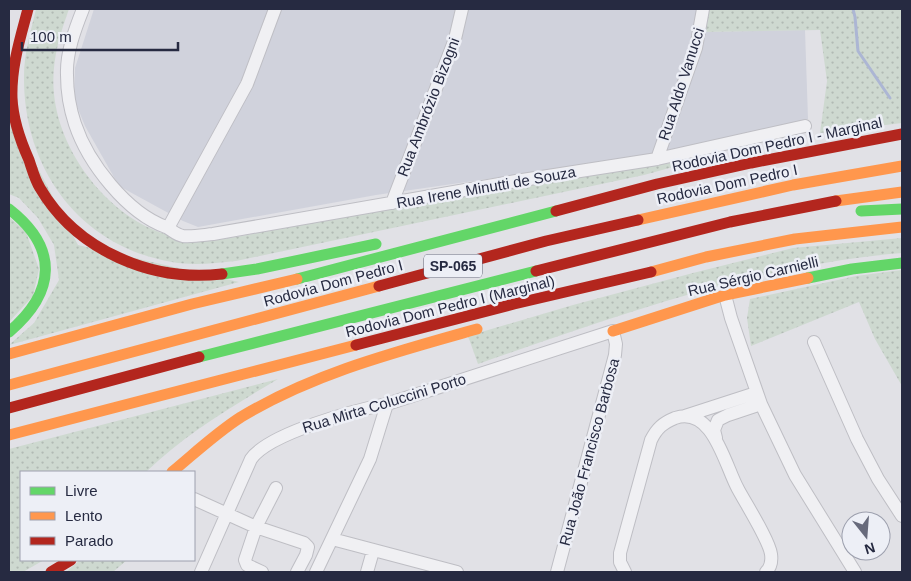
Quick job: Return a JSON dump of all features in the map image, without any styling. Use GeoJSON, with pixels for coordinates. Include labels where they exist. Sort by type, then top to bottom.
{"type":"FeatureCollection","features":[{"type":"Feature","properties":{"kind":"main road"},"geometry":{"type":"LineString","coordinates":[[9,44],[22,9]]}},
{"type":"Feature","properties":{"kind":"main road"},"geometry":{"type":"LineString","coordinates":[[28,9],[12,71],[12,100],[18,135],[40,188],[60,215],[82,237],[109,254],[137,265],[152,270],[187,276],[257,270],[384,242]]}},
{"type":"Feature","properties":{"kind":"main road","name":"Rodovia Dom Pedro I - Marginal"},"geometry":{"type":"LineString","coordinates":[[657,184],[751,163],[902,134]]}},
{"type":"Feature","properties":{"kind":"main road","name":"Rodovia Dom Pedro I"},"geometry":{"type":"LineString","coordinates":[[9,386],[556,239],[784,187],[902,166]]}},
{"type":"Feature","properties":{"kind":"main road"},"geometry":{"type":"LineString","coordinates":[[496,215],[555,202],[657,184]]}},
{"type":"Feature","properties":{"kind":"main road","name":"SP-065"},"geometry":{"type":"LineString","coordinates":[[9,354],[192,304],[328,272],[657,184]]}},
{"type":"Feature","properties":{"kind":"main road","name":"SP-065"},"geometry":{"type":"LineString","coordinates":[[9,408],[329,323],[730,222],[858,198],[902,192]]}},
{"type":"Feature","properties":{"kind":"main road"},"geometry":{"type":"LineString","coordinates":[[9,209],[24,221],[34,234],[41,251],[45,276],[39,299],[33,310],[9,332]]}},
{"type":"Feature","properties":{"kind":"main road"},"geometry":{"type":"LineString","coordinates":[[730,222],[902,209]]}},
{"type":"Feature","properties":{"kind":"main road","name":"Rodovia Dom Pedro I (Marginal)"},"geometry":{"type":"LineString","coordinates":[[9,435],[514,304],[754,247],[795,239],[902,227]]}},
{"type":"Feature","properties":{"kind":"main road"},"geometry":{"type":"LineString","coordinates":[[422,234],[440,230]]}},
{"type":"Feature","properties":{"kind":"main road","name":"Rua Sérgio Carnielli"},"geometry":{"type":"LineString","coordinates":[[613,331],[725,295],[852,269],[902,263]]}},
{"type":"Feature","properties":{"kind":"main road"},"geometry":{"type":"LineString","coordinates":[[555,306],[622,279]]}},
{"type":"Feature","properties":{"kind":"main road"},"geometry":{"type":"LineString","coordinates":[[173,471],[240,418],[299,386],[354,365],[492,325]]}},
{"type":"Feature","properties":{"kind":"main road"},"geometry":{"type":"LineString","coordinates":[[51,572],[69,561]]}},
{"type":"Feature","properties":{"kind":"street","name":"Rua Irene Minutti de Souza"},"geometry":{"type":"LineString","coordinates":[[83,9],[76,27],[67,73],[69,96],[75,124],[84,146],[107,180],[130,205],[156,225],[168,228],[182,236],[213,234],[516,181],[657,159],[805,126]]}},
{"type":"Feature","properties":{"kind":"street"},"geometry":{"type":"LineString","coordinates":[[168,228],[247,84],[275,9]]}},
{"type":"Feature","properties":{"kind":"street","name":"Rua Ambrózio Bizogni"},"geometry":{"type":"LineString","coordinates":[[392,203],[455,39],[462,9]]}},
{"type":"Feature","properties":{"kind":"street","name":"Rua Aldo Vanucci"},"geometry":{"type":"LineString","coordinates":[[657,159],[696,48],[703,9]]}},
{"type":"Feature","properties":{"kind":"street"},"geometry":{"type":"LineString","coordinates":[[725,295],[759,398],[795,475],[855,572]]}},
{"type":"Feature","properties":{"kind":"street","name":"Rua Mirta Coluccini Porto"},"geometry":{"type":"LineString","coordinates":[[201,572],[251,459],[255,454],[295,431],[365,408],[388,404],[613,331]]}},
{"type":"Feature","properties":{"kind":"street","name":"Rua João Francisco Barbosa"},"geometry":{"type":"LineString","coordinates":[[557,572],[615,355],[616,344],[613,331]]}},
{"type":"Feature","properties":{"kind":"street"},"geometry":{"type":"LineString","coordinates":[[814,342],[857,439],[878,479],[902,516]]}},
{"type":"Feature","properties":{"kind":"street"},"geometry":{"type":"LineString","coordinates":[[625,572],[620,562],[620,553],[651,440],[656,429],[666,422],[684,416],[759,398]]}},
{"type":"Feature","properties":{"kind":"street"},"geometry":{"type":"LineString","coordinates":[[759,398],[718,420],[714,430],[736,485],[770,548],[771,562],[766,572]]}},
{"type":"Feature","properties":{"kind":"street"},"geometry":{"type":"LineString","coordinates":[[316,572],[370,459],[388,404]]}},
{"type":"Feature","properties":{"kind":"street"},"geometry":{"type":"LineString","coordinates":[[684,416],[700,421],[716,438]]}},
{"type":"Feature","properties":{"kind":"street"},"geometry":{"type":"LineString","coordinates":[[262,572],[247,565],[245,560],[256,527],[276,488]]}},
{"type":"Feature","properties":{"kind":"street"},"geometry":{"type":"LineString","coordinates":[[195,499],[256,527],[304,543],[308,547],[297,572]]}},
{"type":"Feature","properties":{"kind":"street"},"geometry":{"type":"LineString","coordinates":[[332,539],[457,572]]}},
{"type":"Feature","properties":{"kind":"street"},"geometry":{"type":"LineString","coordinates":[[367,572],[373,551]]}},
{"type":"Feature","properties":{"kind":"shaded area"},"geometry":{"type":"Polygon","coordinates":[[[36,9],[69,9],[57,50],[53,83],[58,118],[79,164],[94,185],[112,203],[132,218],[154,230],[177,237],[197,240],[224,239],[406,205],[583,175],[702,159],[644,175],[236,261],[196,264],[172,262],[139,253],[110,239],[84,220],[63,198],[46,171],[34,142],[26,110],[24,67],[36,9]]]}},
{"type":"Feature","properties":{"kind":"shaded area"},"geometry":{"type":"Polygon","coordinates":[[[94,9],[696,9],[700,32],[805,30],[808,119],[649,156],[376,195],[198,227],[183,221],[119,186],[85,126],[74,99],[75,68],[94,9]]]}},
{"type":"Feature","properties":{"kind":"shaded area"},"geometry":{"type":"Polygon","coordinates":[[[703,9],[902,9],[902,123],[820,133],[827,81],[820,30],[699,32],[703,9]]]}},
{"type":"Feature","properties":{"kind":"shaded area"},"geometry":{"type":"Polygon","coordinates":[[[9,113],[78,245],[239,282],[9,345],[34,323],[59,280],[54,245],[38,218],[19,198],[9,194],[9,113]]]}},
{"type":"Feature","properties":{"kind":"shaded area"},"geometry":{"type":"Polygon","coordinates":[[[9,217],[26,232],[39,269],[33,296],[9,322],[9,217]]]}},
{"type":"Feature","properties":{"kind":"shaded area"},"geometry":{"type":"Polygon","coordinates":[[[902,238],[902,253],[848,259],[740,281],[634,311],[478,364],[468,336],[573,305],[793,248],[902,238]]]}},
{"type":"Feature","properties":{"kind":"shaded area"},"geometry":{"type":"Polygon","coordinates":[[[902,270],[902,386],[875,339],[859,302],[751,346],[747,318],[750,299],[856,276],[902,270]]]}},
{"type":"Feature","properties":{"kind":"shaded area"},"geometry":{"type":"Polygon","coordinates":[[[278,379],[193,433],[176,445],[147,471],[20,471],[20,561],[42,561],[23,572],[9,572],[9,449],[278,379]]]}},
{"type":"Feature","properties":{"kind":"shaded area"},"geometry":{"type":"Polygon","coordinates":[[[79,561],[126,561],[113,572],[66,572],[79,561]]]}},
{"type":"Feature","properties":{"kind":"waterway"},"geometry":{"type":"LineString","coordinates":[[853,9],[858,51],[890,98]]}},
{"type":"Feature","properties":{"kind":"traffic: fast"},"geometry":{"type":"LineString","coordinates":[[9,209],[37,239],[43,255],[45,270],[43,286],[36,301],[25,317],[9,332]]}},
{"type":"Feature","properties":{"kind":"traffic: fast"},"geometry":{"type":"LineString","coordinates":[[861,211],[902,209]]}},
{"type":"Feature","properties":{"kind":"traffic: fast"},"geometry":{"type":"LineString","coordinates":[[297,279],[556,211]]}},
{"type":"Feature","properties":{"kind":"traffic: fast"},"geometry":{"type":"LineString","coordinates":[[222,274],[257,269],[376,244]]}},
{"type":"Feature","properties":{"kind":"traffic: fast"},"geometry":{"type":"LineString","coordinates":[[808,278],[852,269],[902,263]]}},
{"type":"Feature","properties":{"kind":"traffic: fast"},"geometry":{"type":"LineString","coordinates":[[199,357],[536,271]]}},
{"type":"Feature","properties":{"kind":"traffic: slow"},"geometry":{"type":"LineString","coordinates":[[638,220],[793,185],[902,166]]}},
{"type":"Feature","properties":{"kind":"traffic: slow"},"geometry":{"type":"LineString","coordinates":[[836,201],[902,192]]}},
{"type":"Feature","properties":{"kind":"traffic: slow"},"geometry":{"type":"LineString","coordinates":[[651,272],[706,257],[795,239],[902,227]]}},
{"type":"Feature","properties":{"kind":"traffic: slow"},"geometry":{"type":"LineString","coordinates":[[613,331],[725,295],[808,278]]}},
{"type":"Feature","properties":{"kind":"traffic: slow"},"geometry":{"type":"LineString","coordinates":[[9,354],[192,304],[297,279]]}},
{"type":"Feature","properties":{"kind":"traffic: slow"},"geometry":{"type":"LineString","coordinates":[[9,385],[379,286]]}},
{"type":"Feature","properties":{"kind":"traffic: slow"},"geometry":{"type":"LineString","coordinates":[[173,471],[232,423],[297,388],[356,365],[477,329]]}},
{"type":"Feature","properties":{"kind":"traffic: slow"},"geometry":{"type":"LineString","coordinates":[[9,435],[356,345]]}},
{"type":"Feature","properties":{"kind":"traffic: jam"},"geometry":{"type":"LineString","coordinates":[[28,9],[15,64],[12,87],[14,114],[35,178],[56,210],[74,229],[95,245],[119,258],[143,267],[169,273],[222,274]]}},
{"type":"Feature","properties":{"kind":"traffic: jam"},"geometry":{"type":"LineString","coordinates":[[556,211],[657,184],[751,163],[902,134]]}},
{"type":"Feature","properties":{"kind":"traffic: jam"},"geometry":{"type":"LineString","coordinates":[[536,271],[730,222],[836,201]]}},
{"type":"Feature","properties":{"kind":"traffic: jam"},"geometry":{"type":"LineString","coordinates":[[379,286],[546,241],[638,220]]}},
{"type":"Feature","properties":{"kind":"traffic: jam"},"geometry":{"type":"LineString","coordinates":[[356,345],[514,304],[651,272]]}},
{"type":"Feature","properties":{"kind":"traffic: jam"},"geometry":{"type":"LineString","coordinates":[[9,408],[199,357]]}},
{"type":"Feature","properties":{"kind":"traffic: jam"},"geometry":{"type":"LineString","coordinates":[[51,572],[69,561]]}}]}
